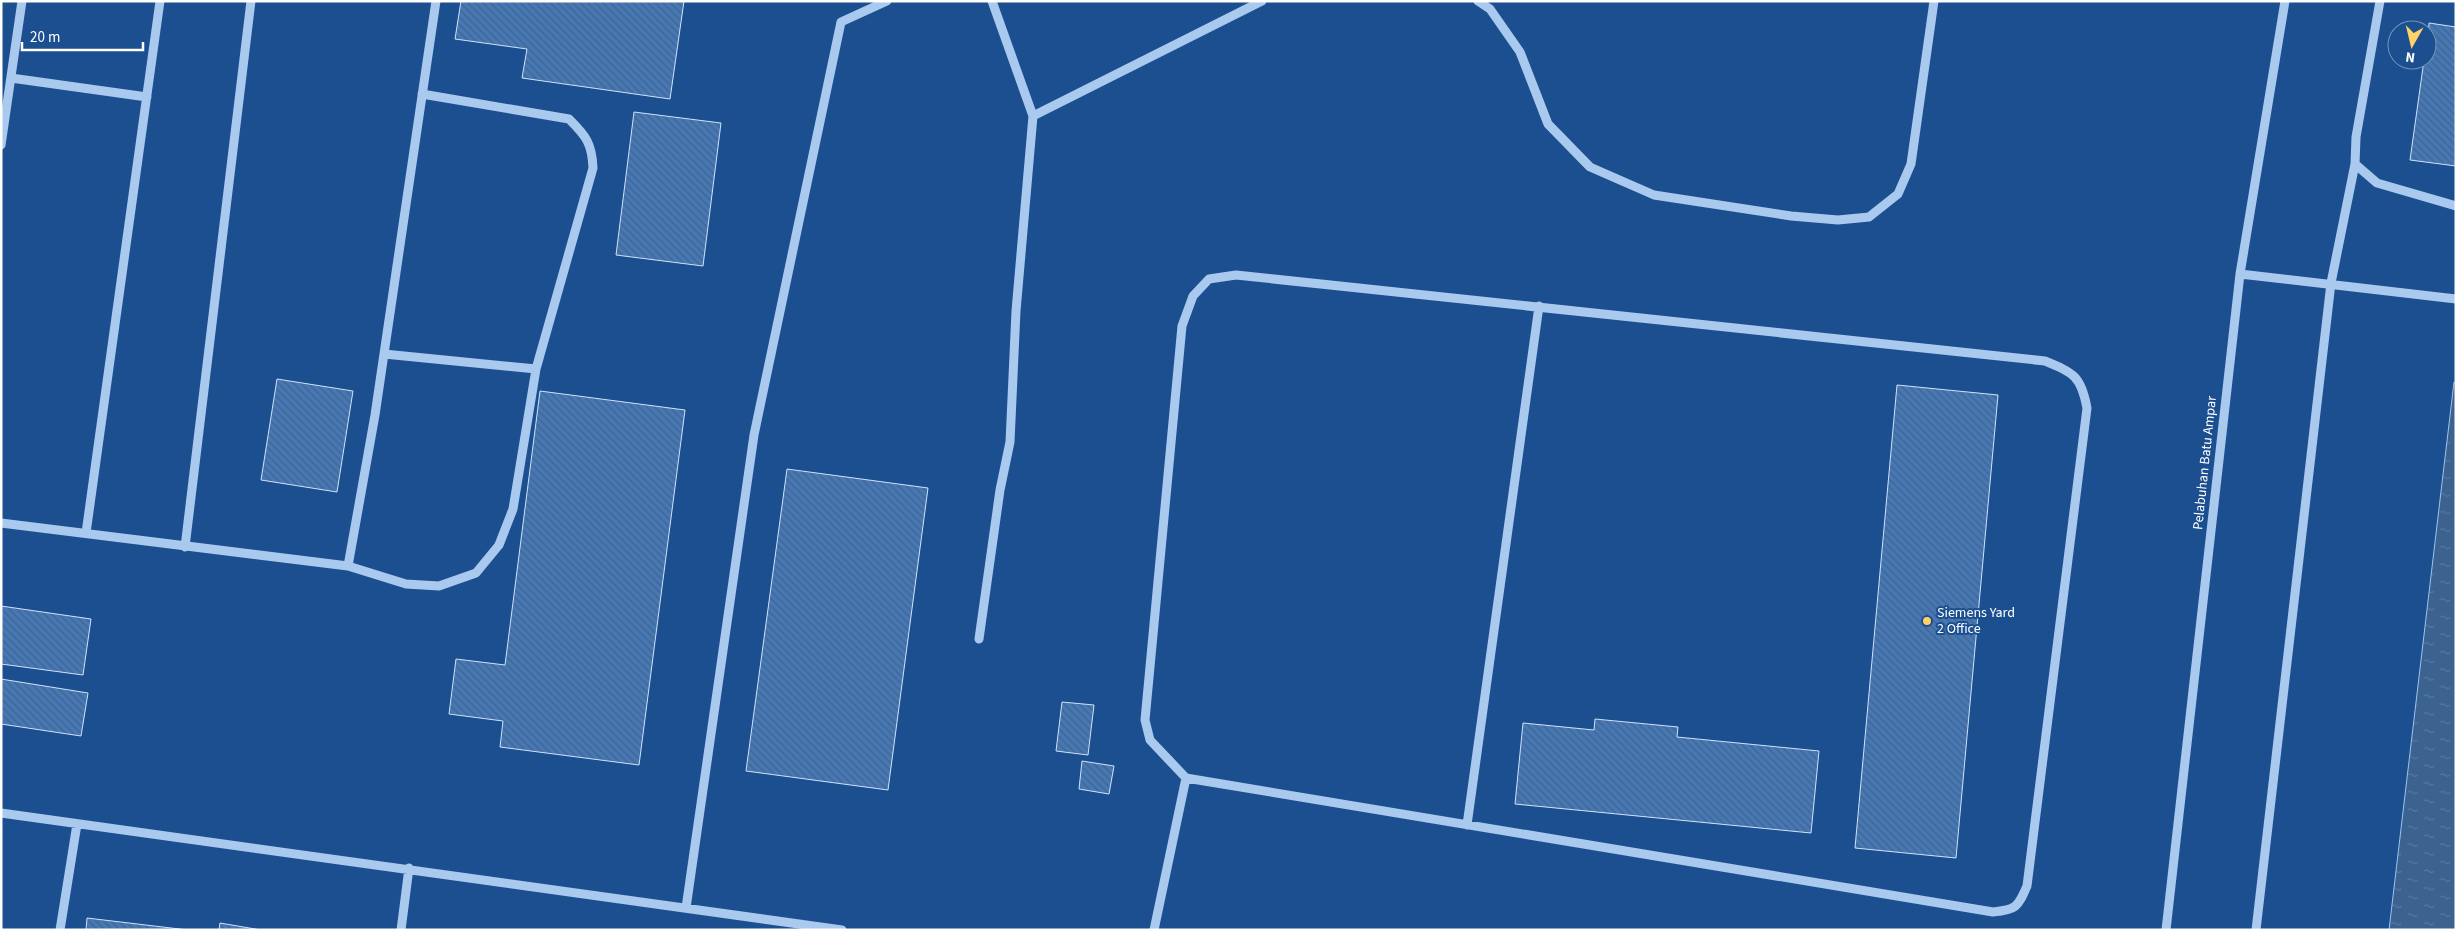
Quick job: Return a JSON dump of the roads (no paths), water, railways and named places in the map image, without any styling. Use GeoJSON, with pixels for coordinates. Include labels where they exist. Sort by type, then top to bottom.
{"type":"FeatureCollection","features":[{"type":"Feature","properties":{"kind":"lane"},"geometry":{"type":"LineString","coordinates":[[1,145],[22,1]]}},
{"type":"Feature","properties":{"kind":"lane"},"geometry":{"type":"LineString","coordinates":[[86,534],[160,1]]}},
{"type":"Feature","properties":{"kind":"lane"},"geometry":{"type":"LineString","coordinates":[[185,547],[251,1]]}},
{"type":"Feature","properties":{"kind":"lane"},"geometry":{"type":"LineString","coordinates":[[348,566],[384,354],[436,1]]}},
{"type":"Feature","properties":{"kind":"lane"},"geometry":{"type":"LineString","coordinates":[[686,908],[754,435],[841,22],[887,1]]}},
{"type":"Feature","properties":{"kind":"lane"},"geometry":{"type":"LineString","coordinates":[[980,639],[1000,490],[1010,442],[1016,311],[1033,116],[992,1]]}},
{"type":"Feature","properties":{"kind":"lane"},"geometry":{"type":"LineString","coordinates":[[1033,116],[1262,1]]}},
{"type":"Feature","properties":{"kind":"lane"},"geometry":{"type":"LineString","coordinates":[[1478,1],[1490,9],[1520,52],[1548,124],[1590,167],[1654,194],[1791,216],[1838,220],[1869,217],[1898,194],[1911,164],[1934,1]]}},
{"type":"Feature","properties":{"kind":"lane","name":"Pelabuhan Batu Ampar"},"geometry":{"type":"LineString","coordinates":[[2166,930],[2240,274],[2285,1]]}},
{"type":"Feature","properties":{"kind":"lane"},"geometry":{"type":"LineString","coordinates":[[2256,930],[2331,283],[2355,164],[2356,137],[2380,1]]}},
{"type":"Feature","properties":{"kind":"lane"},"geometry":{"type":"LineString","coordinates":[[11,78],[147,97]]}},
{"type":"Feature","properties":{"kind":"lane"},"geometry":{"type":"LineString","coordinates":[[1,523],[348,566],[406,584],[440,586],[476,573],[499,545],[514,509],[536,369],[593,168],[593,149],[584,134],[569,119],[422,94]]}},
{"type":"Feature","properties":{"kind":"lane"},"geometry":{"type":"LineString","coordinates":[[2355,164],[2377,183],[2456,206]]}},
{"type":"Feature","properties":{"kind":"lane"},"geometry":{"type":"LineString","coordinates":[[2240,274],[2331,283],[2456,299]]}},
{"type":"Feature","properties":{"kind":"lane"},"geometry":{"type":"LineString","coordinates":[[1236,275],[1539,306],[2045,361],[2070,371],[2083,386],[2087,408],[2027,886],[2020,900],[2010,910],[1993,912],[1186,778],[1150,740],[1145,720],[1182,326],[1193,296],[1209,279],[1236,275]]}},
{"type":"Feature","properties":{"kind":"lane"},"geometry":{"type":"LineString","coordinates":[[1467,825],[1539,306]]}},
{"type":"Feature","properties":{"kind":"lane"},"geometry":{"type":"LineString","coordinates":[[384,354],[536,369]]}},
{"type":"Feature","properties":{"kind":"lane"},"geometry":{"type":"LineString","coordinates":[[1154,930],[1186,778]]}},
{"type":"Feature","properties":{"kind":"lane"},"geometry":{"type":"LineString","coordinates":[[1,813],[409,868],[842,930]]}},
{"type":"Feature","properties":{"kind":"lane"},"geometry":{"type":"LineString","coordinates":[[60,930],[78,824]]}},
{"type":"Feature","properties":{"kind":"lane"},"geometry":{"type":"LineString","coordinates":[[401,930],[409,868]]}},
{"type":"Feature","properties":{"kind":"water"},"geometry":{"type":"Polygon","coordinates":[[[2454,382],[2456,383],[2456,930],[2389,930],[2454,382]]]}},
{"type":"Feature","properties":{"kind":"place","name":"Siemens Yard 2 Office"},"geometry":{"type":"Point","coordinates":[1927,621]}}]}
